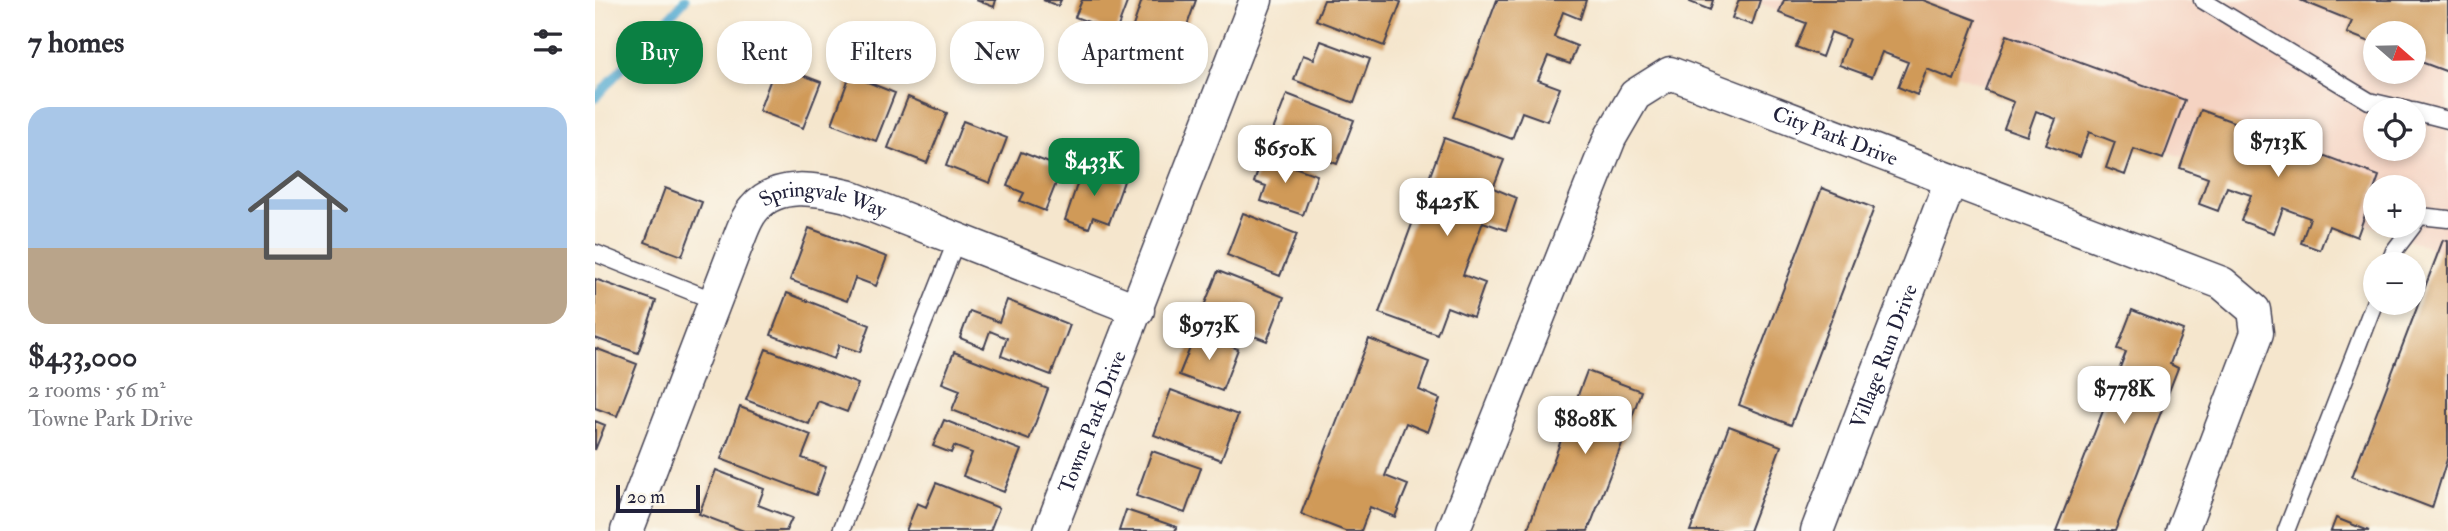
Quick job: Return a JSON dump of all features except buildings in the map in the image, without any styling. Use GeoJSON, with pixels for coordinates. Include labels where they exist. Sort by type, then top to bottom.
{"type":"FeatureCollection","features":[{"type":"Feature","properties":{"kind":"street","name":"Towne Park Drive"},"geometry":{"type":"LineString","coordinates":[[1050,531],[1138,310],[1256,0]]}},
{"type":"Feature","properties":{"kind":"street","name":"City Park Drive"},"geometry":{"type":"LineString","coordinates":[[1453,531],[1610,138],[1635,95],[1670,73],[2222,283],[2254,310],[2257,333],[2182,531]]}},
{"type":"Feature","properties":{"kind":"street","name":"Village Run Drive"},"geometry":{"type":"LineString","coordinates":[[1817,531],[1951,180]]}},
{"type":"Feature","properties":{"kind":"street","name":"Springvale Way"},"geometry":{"type":"LineString","coordinates":[[627,531],[715,301],[754,209],[776,194],[809,188],[847,196],[1138,310]]}},
{"type":"Feature","properties":{"kind":"lane"},"geometry":{"type":"LineString","coordinates":[[2202,0],[2364,98]]}},
{"type":"Feature","properties":{"kind":"lane"},"geometry":{"type":"LineString","coordinates":[[2426,115],[2448,120]]}},
{"type":"Feature","properties":{"kind":"lane"},"geometry":{"type":"LineString","coordinates":[[2426,217],[2448,219]]}},
{"type":"Feature","properties":{"kind":"lane"},"geometry":{"type":"LineString","coordinates":[[841,531],[957,239]]}},
{"type":"Feature","properties":{"kind":"lane"},"geometry":{"type":"LineString","coordinates":[[595,253],[715,301]]}},
{"type":"Feature","properties":{"kind":"lane"},"geometry":{"type":"LineString","coordinates":[[2286,531],[2370,315]]}},
{"type":"Feature","properties":{"kind":"shaded area"},"geometry":{"type":"Polygon","coordinates":[[[1751,0],[2448,0],[2448,254],[2404,238],[2426,238],[2426,175],[2363,175],[2363,223],[1751,0]]]}},
{"type":"Feature","properties":{"kind":"waterway"},"geometry":{"type":"LineString","coordinates":[[595,98],[685,0]]}}]}
